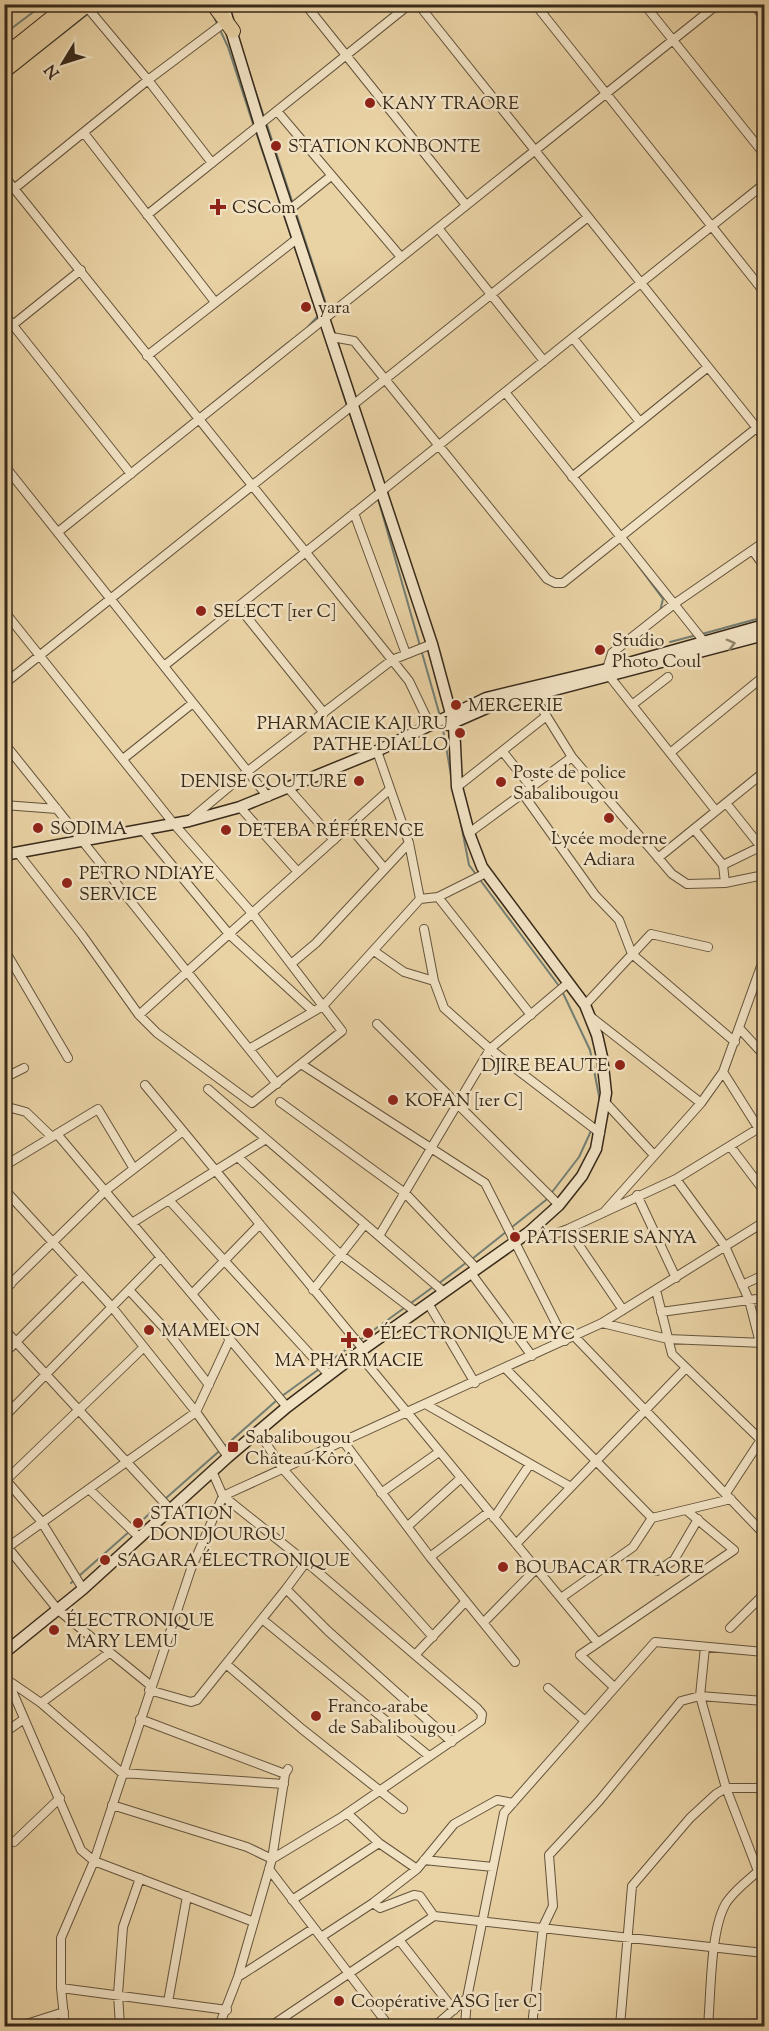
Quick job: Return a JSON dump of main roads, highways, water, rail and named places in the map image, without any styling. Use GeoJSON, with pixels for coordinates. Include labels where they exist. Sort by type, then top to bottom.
{"type":"FeatureCollection","features":[{"type":"Feature","properties":{"kind":"highway"},"geometry":{"type":"LineString","coordinates":[[10,52],[69,4]]}},
{"type":"Feature","properties":{"kind":"highway"},"geometry":{"type":"LineString","coordinates":[[4,70],[87,5]]}},
{"type":"Feature","properties":{"kind":"highway"},"geometry":{"type":"LineString","coordinates":[[220,5],[229,24]]}},
{"type":"Feature","properties":{"kind":"main road"},"geometry":{"type":"LineString","coordinates":[[5,1651],[83,1589],[212,1471],[287,1407],[360,1351],[529,1232],[559,1204],[582,1176],[596,1149],[605,1102],[602,1057],[597,1035],[587,1010],[486,873],[469,833],[458,787],[452,719],[432,644],[380,492],[229,24]]}},
{"type":"Feature","properties":{"kind":"main road"},"geometry":{"type":"LineString","coordinates":[[4,855],[189,821],[240,807],[289,789],[452,719],[707,645],[765,625]]}},
{"type":"Feature","properties":{"kind":"main road"},"geometry":{"type":"LineString","coordinates":[[707,645],[765,635]]}},
{"type":"Feature","properties":{"kind":"main road"},"geometry":{"type":"LineString","coordinates":[[452,719],[486,698],[608,673]]}},
{"type":"Feature","properties":{"kind":"waterway"},"geometry":{"type":"LineString","coordinates":[[4,34],[44,4]]}},
{"type":"Feature","properties":{"kind":"waterway"},"geometry":{"type":"LineString","coordinates":[[94,10],[101,4]]}},
{"type":"Feature","properties":{"kind":"waterway"},"geometry":{"type":"LineString","coordinates":[[4,80],[89,13]]}},
{"type":"Feature","properties":{"kind":"waterway"},"geometry":{"type":"LineString","coordinates":[[214,17],[228,47],[254,127]]}},
{"type":"Feature","properties":{"kind":"waterway"},"geometry":{"type":"LineString","coordinates":[[246,62],[264,117]]}},
{"type":"Feature","properties":{"kind":"waterway"},"geometry":{"type":"LineString","coordinates":[[266,122],[328,310],[325,311]]}},
{"type":"Feature","properties":{"kind":"waterway"},"geometry":{"type":"LineString","coordinates":[[256,132],[319,320]]}},
{"type":"Feature","properties":{"kind":"waterway"},"geometry":{"type":"LineString","coordinates":[[306,329],[318,316]]}},
{"type":"Feature","properties":{"kind":"waterway"},"geometry":{"type":"LineString","coordinates":[[321,325],[347,406]]}},
{"type":"Feature","properties":{"kind":"waterway"},"geometry":{"type":"LineString","coordinates":[[158,447],[289,342]]}},
{"type":"Feature","properties":{"kind":"waterway"},"geometry":{"type":"LineString","coordinates":[[349,411],[377,495],[440,716]]}},
{"type":"Feature","properties":{"kind":"waterway"},"geometry":{"type":"LineString","coordinates":[[631,556],[663,599],[660,611]]}},
{"type":"Feature","properties":{"kind":"waterway"},"geometry":{"type":"LineString","coordinates":[[702,634],[764,617]]}},
{"type":"Feature","properties":{"kind":"waterway"},"geometry":{"type":"LineString","coordinates":[[670,642],[697,635]]}},
{"type":"Feature","properties":{"kind":"waterway"},"geometry":{"type":"LineString","coordinates":[[442,724],[451,775]]}},
{"type":"Feature","properties":{"kind":"waterway"},"geometry":{"type":"LineString","coordinates":[[460,819],[469,865],[559,986]]}},
{"type":"Feature","properties":{"kind":"waterway"},"geometry":{"type":"LineString","coordinates":[[562,991],[590,1050],[600,1101]]}},
{"type":"Feature","properties":{"kind":"waterway"},"geometry":{"type":"LineString","coordinates":[[472,1259],[546,1200],[579,1157],[597,1118]]}},
{"type":"Feature","properties":{"kind":"waterway"},"geometry":{"type":"LineString","coordinates":[[438,1284],[467,1262]]}},
{"type":"Feature","properties":{"kind":"waterway"},"geometry":{"type":"LineString","coordinates":[[360,1340],[433,1287]]}},
{"type":"Feature","properties":{"kind":"waterway"},"geometry":{"type":"LineString","coordinates":[[282,1396],[355,1343]]}},
{"type":"Feature","properties":{"kind":"waterway"},"geometry":{"type":"LineString","coordinates":[[165,1499],[277,1400]]}},
{"type":"Feature","properties":{"kind":"waterway"},"geometry":{"type":"LineString","coordinates":[[134,1528],[161,1503]]}},
{"type":"Feature","properties":{"kind":"waterway"},"geometry":{"type":"LineString","coordinates":[[71,1583],[130,1531]]}},
{"type":"Feature","properties":{"kind":"place","name":"KANY TRAORE"},"geometry":{"type":"Point","coordinates":[370,103]}},
{"type":"Feature","properties":{"kind":"place","name":"STATION KONBONTE"},"geometry":{"type":"Point","coordinates":[276,146]}},
{"type":"Feature","properties":{"kind":"place","name":"CSCom"},"geometry":{"type":"Point","coordinates":[218,207]}},
{"type":"Feature","properties":{"kind":"place","name":"yara"},"geometry":{"type":"Point","coordinates":[306,307]}},
{"type":"Feature","properties":{"kind":"place","name":"SELECT [1er C]"},"geometry":{"type":"Point","coordinates":[201,611]}},
{"type":"Feature","properties":{"kind":"place","name":"Studio Photo Coul"},"geometry":{"type":"Point","coordinates":[600,650]}},
{"type":"Feature","properties":{"kind":"place","name":"MERCERIE"},"geometry":{"type":"Point","coordinates":[456,705]}},
{"type":"Feature","properties":{"kind":"place","name":"PHARMACIE KAJURU PATHE DIALLO"},"geometry":{"type":"Point","coordinates":[460,733]}},
{"type":"Feature","properties":{"kind":"place","name":"DENISE COUTURE"},"geometry":{"type":"Point","coordinates":[359,781]}},
{"type":"Feature","properties":{"kind":"place","name":"Poste de police Sabalibougou"},"geometry":{"type":"Point","coordinates":[501,782]}},
{"type":"Feature","properties":{"kind":"place","name":"Lycée moderne Adiara"},"geometry":{"type":"Point","coordinates":[609,818]}},
{"type":"Feature","properties":{"kind":"place","name":"SODIMA"},"geometry":{"type":"Point","coordinates":[38,828]}},
{"type":"Feature","properties":{"kind":"place","name":"DETEBA RÉFÉRENCE"},"geometry":{"type":"Point","coordinates":[226,830]}},
{"type":"Feature","properties":{"kind":"place","name":"PETRO NDIAYE SERVICE"},"geometry":{"type":"Point","coordinates":[67,883]}},
{"type":"Feature","properties":{"kind":"place","name":"DJIRE BEAUTE"},"geometry":{"type":"Point","coordinates":[620,1065]}},
{"type":"Feature","properties":{"kind":"place","name":"KOFAN [1er C]"},"geometry":{"type":"Point","coordinates":[393,1100]}},
{"type":"Feature","properties":{"kind":"place","name":"PÂTISSERIE SANYA"},"geometry":{"type":"Point","coordinates":[515,1237]}},
{"type":"Feature","properties":{"kind":"place","name":"MAMELON"},"geometry":{"type":"Point","coordinates":[149,1330]}},
{"type":"Feature","properties":{"kind":"place","name":"ÉLECTRONIQUE MYC"},"geometry":{"type":"Point","coordinates":[368,1333]}},
{"type":"Feature","properties":{"kind":"place","name":"MA PHARMACIE"},"geometry":{"type":"Point","coordinates":[349,1340]}},
{"type":"Feature","properties":{"kind":"place","name":"Sabalibougou Château Kôrô"},"geometry":{"type":"Point","coordinates":[233,1447]}},
{"type":"Feature","properties":{"kind":"place","name":"STATION DONDJOUROU"},"geometry":{"type":"Point","coordinates":[138,1523]}},
{"type":"Feature","properties":{"kind":"place","name":"SAGARA ÉLECTRONIQUE"},"geometry":{"type":"Point","coordinates":[105,1560]}},
{"type":"Feature","properties":{"kind":"place","name":"BOUBACAR TRAORE"},"geometry":{"type":"Point","coordinates":[503,1567]}},
{"type":"Feature","properties":{"kind":"place","name":"ÉLECTRONIQUE MARY LEMU"},"geometry":{"type":"Point","coordinates":[54,1630]}},
{"type":"Feature","properties":{"kind":"place","name":"Franco-arabe de Sabalibougou"},"geometry":{"type":"Point","coordinates":[316,1716]}},
{"type":"Feature","properties":{"kind":"place","name":"Coopérative ASG [1er C]"},"geometry":{"type":"Point","coordinates":[339,2001]}}]}
